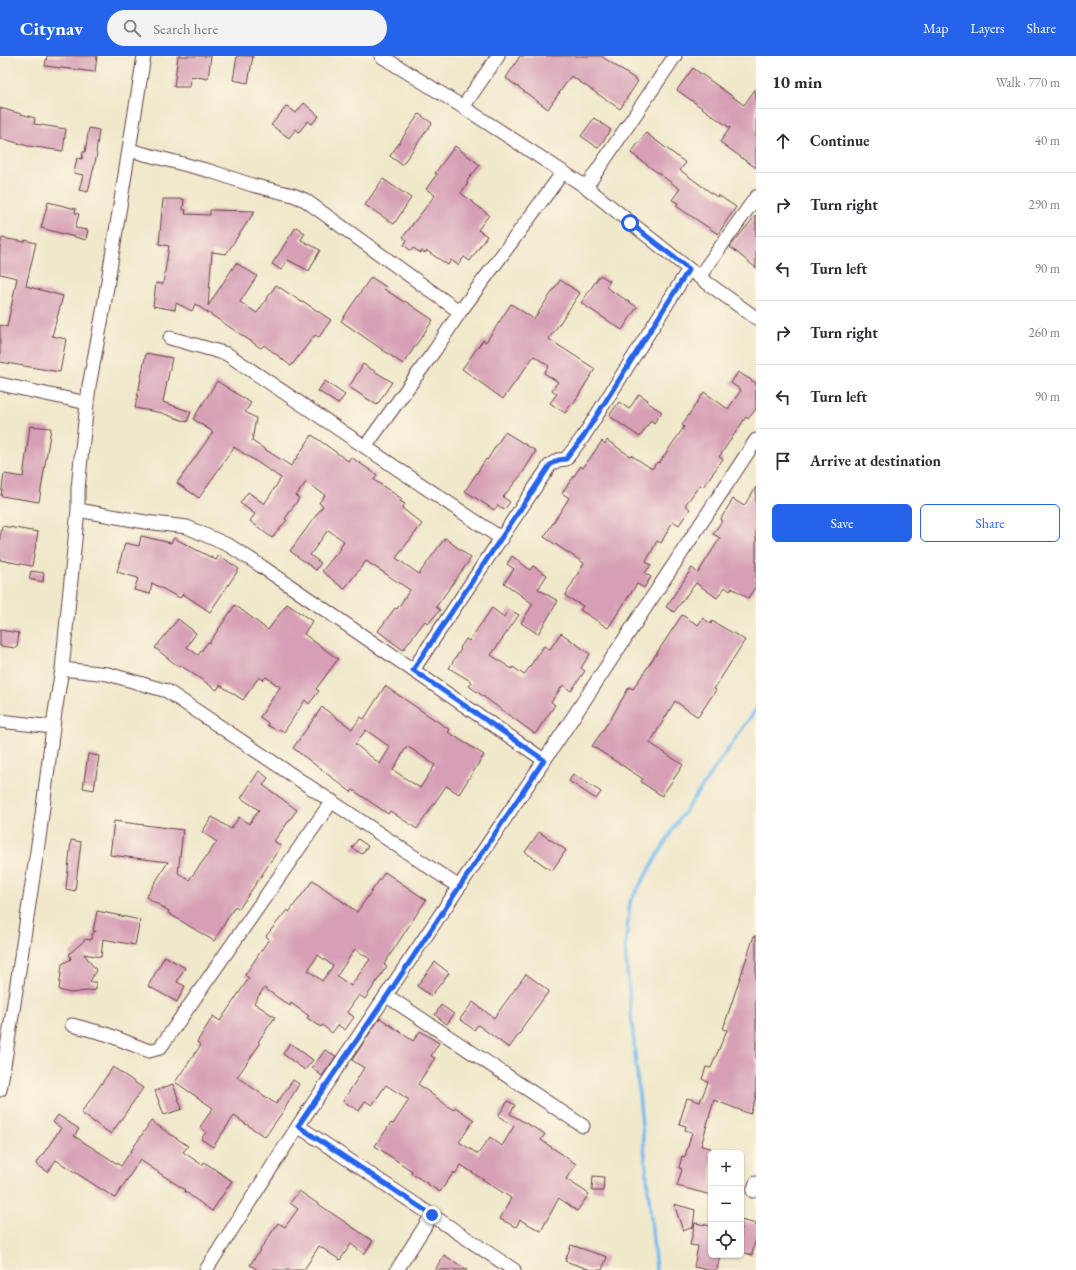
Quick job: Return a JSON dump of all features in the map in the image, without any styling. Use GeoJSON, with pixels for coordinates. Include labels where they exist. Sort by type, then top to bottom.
{"type":"FeatureCollection","features":[{"type":"Feature","properties":{"kind":"street"},"geometry":{"type":"LineString","coordinates":[[0,1081],[16,994],[62,670],[87,403],[144,56]]}},
{"type":"Feature","properties":{"kind":"street"},"geometry":{"type":"LineString","coordinates":[[381,56],[586,187],[694,273],[756,318]]}},
{"type":"Feature","properties":{"kind":"street"},"geometry":{"type":"LineString","coordinates":[[463,107],[498,56]]}},
{"type":"Feature","properties":{"kind":"street"},"geometry":{"type":"LineString","coordinates":[[586,187],[675,56]]}},
{"type":"Feature","properties":{"kind":"street"},"geometry":{"type":"LineString","coordinates":[[129,150],[210,171],[252,185],[293,195],[305,200],[460,312]]}},
{"type":"Feature","properties":{"kind":"street"},"geometry":{"type":"LineString","coordinates":[[364,447],[460,312],[563,172]]}},
{"type":"Feature","properties":{"kind":"street"},"geometry":{"type":"LineString","coordinates":[[413,670],[550,465],[558,460],[566,459],[583,437],[694,273],[756,197]]}},
{"type":"Feature","properties":{"kind":"street"},"geometry":{"type":"LineString","coordinates":[[170,338],[227,354],[502,538]]}},
{"type":"Feature","properties":{"kind":"street"},"geometry":{"type":"LineString","coordinates":[[0,384],[87,403]]}},
{"type":"Feature","properties":{"kind":"street"},"geometry":{"type":"LineString","coordinates":[[206,1270],[298,1126],[387,996],[756,440]]}},
{"type":"Feature","properties":{"kind":"street"},"geometry":{"type":"LineString","coordinates":[[78,510],[145,522],[187,527],[230,546],[262,566],[544,760]]}},
{"type":"Feature","properties":{"kind":"street"},"geometry":{"type":"LineString","coordinates":[[62,670],[108,674],[167,691],[459,887]]}},
{"type":"Feature","properties":{"kind":"street"},"geometry":{"type":"LineString","coordinates":[[0,721],[53,727]]}},
{"type":"Feature","properties":{"kind":"street"},"geometry":{"type":"LineString","coordinates":[[72,1025],[106,1034],[149,1051],[160,1048],[332,801]]}},
{"type":"Feature","properties":{"kind":"street"},"geometry":{"type":"LineString","coordinates":[[387,996],[583,1126]]}},
{"type":"Feature","properties":{"kind":"street"},"geometry":{"type":"LineString","coordinates":[[298,1126],[514,1270]]}},
{"type":"Feature","properties":{"kind":"street"},"geometry":{"type":"LineString","coordinates":[[397,1270],[432,1215]]}},
{"type":"Feature","properties":{"kind":"building"},"geometry":{"type":"Polygon","coordinates":[[[47,56],[97,56],[95,72],[45,66],[47,56]]]}},
{"type":"Feature","properties":{"kind":"building"},"geometry":{"type":"Polygon","coordinates":[[[178,56],[211,56],[208,79],[191,76],[190,87],[174,87],[178,56]]]}},
{"type":"Feature","properties":{"kind":"building"},"geometry":{"type":"Polygon","coordinates":[[[237,56],[253,56],[248,83],[233,80],[237,56]]]}},
{"type":"Feature","properties":{"kind":"building"},"geometry":{"type":"Polygon","coordinates":[[[520,56],[601,56],[638,81],[620,109],[571,76],[548,109],[506,78],[520,56]]]}},
{"type":"Feature","properties":{"kind":"building"},"geometry":{"type":"Polygon","coordinates":[[[693,68],[744,105],[756,88],[756,168],[720,142],[730,128],[677,90],[693,68]]]}},
{"type":"Feature","properties":{"kind":"building"},"geometry":{"type":"Polygon","coordinates":[[[304,103],[319,116],[312,124],[308,121],[299,132],[296,129],[289,138],[271,125],[287,106],[296,113],[304,103]]]}},
{"type":"Feature","properties":{"kind":"building"},"geometry":{"type":"Polygon","coordinates":[[[0,108],[35,118],[34,124],[66,129],[63,151],[28,146],[0,138],[0,108]]]}},
{"type":"Feature","properties":{"kind":"building"},"geometry":{"type":"Polygon","coordinates":[[[419,114],[432,123],[402,165],[390,156],[419,114]]]}},
{"type":"Feature","properties":{"kind":"building"},"geometry":{"type":"Polygon","coordinates":[[[594,118],[611,130],[598,148],[581,136],[594,118]]]}},
{"type":"Feature","properties":{"kind":"building"},"geometry":{"type":"Polygon","coordinates":[[[89,128],[99,130],[97,154],[88,192],[79,190],[83,175],[74,173],[77,158],[82,159],[83,152],[85,152],[89,128]]]}},
{"type":"Feature","properties":{"kind":"building"},"geometry":{"type":"Polygon","coordinates":[[[646,133],[686,163],[680,170],[717,197],[718,195],[736,207],[718,234],[676,206],[678,203],[672,200],[680,189],[631,153],[646,133]]]}},
{"type":"Feature","properties":{"kind":"building"},"geometry":{"type":"Polygon","coordinates":[[[455,146],[480,165],[466,182],[468,183],[461,193],[489,215],[478,230],[487,236],[470,261],[464,257],[458,265],[451,260],[448,265],[427,251],[425,253],[422,251],[421,253],[413,248],[411,251],[404,245],[407,240],[403,237],[435,195],[426,189],[437,174],[435,173],[455,146]]]}},
{"type":"Feature","properties":{"kind":"building"},"geometry":{"type":"Polygon","coordinates":[[[383,179],[411,198],[394,224],[365,205],[383,179]]]}},
{"type":"Feature","properties":{"kind":"building"},"geometry":{"type":"Polygon","coordinates":[[[163,199],[184,199],[183,210],[186,210],[185,214],[210,215],[210,210],[255,211],[226,254],[212,252],[208,306],[236,263],[257,276],[240,302],[257,313],[276,285],[331,320],[319,337],[315,335],[291,366],[264,345],[261,348],[195,304],[192,311],[176,303],[175,310],[153,306],[156,283],[163,284],[169,246],[159,244],[163,199]]]}},
{"type":"Feature","properties":{"kind":"building"},"geometry":{"type":"Polygon","coordinates":[[[48,202],[76,209],[75,213],[79,214],[75,228],[88,230],[86,240],[41,228],[48,202]]]}},
{"type":"Feature","properties":{"kind":"building"},"geometry":{"type":"Polygon","coordinates":[[[756,215],[756,268],[730,247],[756,215]]]}},
{"type":"Feature","properties":{"kind":"building"},"geometry":{"type":"Polygon","coordinates":[[[296,227],[305,233],[301,240],[320,250],[309,271],[288,260],[281,270],[272,264],[296,227]]]}},
{"type":"Feature","properties":{"kind":"building"},"geometry":{"type":"Polygon","coordinates":[[[2,238],[25,242],[25,240],[36,243],[26,286],[63,296],[52,336],[66,339],[60,372],[0,362],[0,325],[7,327],[17,278],[0,274],[0,247],[2,238]]]}},
{"type":"Feature","properties":{"kind":"building"},"geometry":{"type":"Polygon","coordinates":[[[600,275],[610,281],[606,287],[637,307],[622,330],[581,303],[600,275]]]}},
{"type":"Feature","properties":{"kind":"building"},"geometry":{"type":"Polygon","coordinates":[[[371,277],[386,287],[384,289],[433,320],[403,364],[341,321],[371,277]]]}},
{"type":"Feature","properties":{"kind":"building"},"geometry":{"type":"Polygon","coordinates":[[[560,280],[580,293],[549,339],[595,369],[573,404],[572,403],[565,413],[550,403],[557,394],[552,390],[558,382],[544,373],[549,366],[534,356],[503,399],[462,369],[483,340],[486,342],[511,304],[534,319],[560,280]]]}},
{"type":"Feature","properties":{"kind":"building"},"geometry":{"type":"Polygon","coordinates":[[[146,353],[172,358],[163,402],[191,412],[187,422],[162,413],[135,408],[146,353]]]}},
{"type":"Feature","properties":{"kind":"building"},"geometry":{"type":"Polygon","coordinates":[[[363,364],[392,382],[377,405],[349,387],[363,364]]]}},
{"type":"Feature","properties":{"kind":"building"},"geometry":{"type":"Polygon","coordinates":[[[738,372],[756,383],[756,409],[748,419],[746,417],[719,457],[723,459],[703,487],[700,485],[685,505],[690,509],[679,525],[673,521],[661,543],[657,541],[646,562],[651,565],[645,573],[651,577],[644,588],[637,584],[608,628],[580,610],[583,606],[565,596],[584,563],[544,537],[569,498],[562,493],[581,466],[583,468],[602,441],[605,444],[607,440],[652,469],[657,462],[659,463],[684,427],[682,425],[704,392],[728,409],[741,390],[731,383],[738,372]]]}},
{"type":"Feature","properties":{"kind":"building"},"geometry":{"type":"Polygon","coordinates":[[[217,381],[251,403],[245,412],[256,418],[252,441],[291,466],[312,435],[348,461],[351,457],[377,475],[374,480],[402,499],[400,501],[405,504],[402,508],[422,524],[396,558],[419,574],[445,538],[471,558],[436,607],[440,610],[428,624],[425,621],[403,650],[378,631],[395,608],[397,609],[410,590],[366,561],[344,589],[322,571],[341,548],[340,547],[344,541],[328,530],[310,555],[321,563],[316,570],[290,551],[323,506],[319,503],[325,495],[306,482],[296,496],[299,498],[285,519],[287,520],[272,538],[250,521],[255,514],[240,503],[248,492],[265,503],[281,478],[234,447],[199,498],[177,483],[213,432],[193,419],[217,381]]]}},
{"type":"Feature","properties":{"kind":"building"},"geometry":{"type":"Polygon","coordinates":[[[325,381],[345,395],[338,404],[318,391],[325,381]]]}},
{"type":"Feature","properties":{"kind":"building"},"geometry":{"type":"Polygon","coordinates":[[[639,394],[648,400],[647,402],[662,412],[654,423],[651,420],[640,437],[609,416],[619,402],[629,409],[639,394]]]}},
{"type":"Feature","properties":{"kind":"building"},"geometry":{"type":"Polygon","coordinates":[[[30,426],[51,428],[39,502],[1,496],[4,474],[23,477],[30,426]]]}},
{"type":"Feature","properties":{"kind":"building"},"geometry":{"type":"Polygon","coordinates":[[[505,432],[536,451],[522,474],[503,497],[510,502],[504,510],[498,505],[494,510],[465,491],[505,432]]]}},
{"type":"Feature","properties":{"kind":"building"},"geometry":{"type":"Polygon","coordinates":[[[756,487],[756,586],[748,598],[732,588],[730,591],[725,587],[717,598],[696,583],[674,612],[666,607],[692,568],[698,573],[720,538],[713,534],[722,521],[720,520],[733,499],[744,506],[756,487]]]}},
{"type":"Feature","properties":{"kind":"building"},"geometry":{"type":"Polygon","coordinates":[[[2,526],[38,532],[32,566],[0,560],[0,538],[2,526]]]}},
{"type":"Feature","properties":{"kind":"building"},"geometry":{"type":"Polygon","coordinates":[[[141,536],[171,543],[174,538],[216,560],[219,555],[239,569],[210,612],[183,594],[180,598],[152,583],[150,594],[134,590],[138,578],[117,572],[125,543],[139,546],[141,536]]]}},
{"type":"Feature","properties":{"kind":"building"},"geometry":{"type":"Polygon","coordinates":[[[512,556],[530,570],[533,566],[547,575],[538,589],[558,601],[538,634],[521,623],[533,604],[504,583],[514,569],[507,564],[512,556]]]}},
{"type":"Feature","properties":{"kind":"building"},"geometry":{"type":"Polygon","coordinates":[[[31,571],[44,573],[43,582],[29,579],[31,571]]]}},
{"type":"Feature","properties":{"kind":"building"},"geometry":{"type":"Polygon","coordinates":[[[287,604],[312,621],[304,634],[338,659],[316,689],[319,691],[309,704],[305,700],[284,732],[279,729],[278,731],[267,725],[268,723],[260,717],[280,687],[266,677],[263,680],[259,677],[243,700],[220,685],[217,690],[180,665],[179,667],[155,648],[178,619],[196,633],[187,647],[198,655],[208,642],[209,643],[235,605],[268,630],[287,604]]]}},
{"type":"Feature","properties":{"kind":"building"},"geometry":{"type":"Polygon","coordinates":[[[492,608],[504,617],[509,609],[519,615],[491,655],[524,675],[544,646],[550,649],[561,633],[590,654],[581,668],[585,671],[571,691],[563,685],[551,702],[555,705],[535,734],[469,686],[472,682],[449,668],[466,639],[469,641],[492,608]]]}},
{"type":"Feature","properties":{"kind":"building"},"geometry":{"type":"Polygon","coordinates":[[[682,615],[698,625],[703,618],[711,624],[712,621],[745,640],[714,689],[716,690],[698,717],[675,701],[650,743],[683,765],[662,796],[641,782],[643,779],[592,746],[612,717],[629,687],[633,689],[682,615]]]}},
{"type":"Feature","properties":{"kind":"building"},"geometry":{"type":"Polygon","coordinates":[[[0,630],[19,633],[17,648],[0,646],[0,630]]]}},
{"type":"Feature","properties":{"kind":"building"},"geometry":{"type":"Polygon","coordinates":[[[385,686],[450,730],[448,732],[484,755],[459,794],[446,786],[417,829],[390,811],[388,814],[353,790],[351,792],[293,748],[322,707],[352,729],[361,717],[364,719],[385,686]],[[366,730],[355,744],[380,764],[390,747],[366,730]],[[407,746],[393,770],[420,788],[435,765],[407,746]]]}},
{"type":"Feature","properties":{"kind":"building"},"geometry":{"type":"Polygon","coordinates":[[[88,754],[99,756],[94,790],[83,788],[88,754]]]}},
{"type":"Feature","properties":{"kind":"building"},"geometry":{"type":"Polygon","coordinates":[[[259,771],[268,778],[263,785],[297,810],[274,841],[281,846],[239,909],[235,906],[214,941],[168,913],[169,911],[146,897],[168,862],[110,855],[114,821],[183,830],[178,873],[189,880],[217,842],[202,832],[212,817],[231,829],[239,817],[249,824],[259,810],[241,798],[259,771]]]}},
{"type":"Feature","properties":{"kind":"building"},"geometry":{"type":"Polygon","coordinates":[[[573,774],[601,792],[596,799],[569,781],[573,774]]]}},
{"type":"Feature","properties":{"kind":"building"},"geometry":{"type":"Polygon","coordinates":[[[539,832],[566,850],[552,871],[525,852],[539,832]]]}},
{"type":"Feature","properties":{"kind":"building"},"geometry":{"type":"Polygon","coordinates":[[[358,839],[368,846],[362,854],[352,848],[358,839]]]}},
{"type":"Feature","properties":{"kind":"building"},"geometry":{"type":"Polygon","coordinates":[[[71,840],[81,842],[75,891],[66,889],[71,840]]]}},
{"type":"Feature","properties":{"kind":"building"},"geometry":{"type":"Polygon","coordinates":[[[385,872],[426,900],[384,964],[387,966],[365,999],[359,995],[347,1012],[354,1017],[345,1030],[338,1025],[332,1033],[322,1025],[321,1027],[307,1018],[309,1016],[291,1003],[290,1006],[264,988],[254,1003],[275,1017],[258,1042],[260,1044],[237,1077],[276,1104],[293,1080],[299,1084],[284,1110],[265,1137],[234,1116],[213,1147],[201,1139],[206,1132],[200,1127],[213,1108],[175,1082],[201,1045],[197,1042],[213,1016],[220,1021],[249,978],[245,975],[269,939],[266,936],[287,910],[289,912],[313,880],[357,912],[385,872]],[[355,949],[337,976],[351,986],[370,959],[355,949]],[[318,955],[308,970],[322,981],[333,966],[318,955]]]}},
{"type":"Feature","properties":{"kind":"building"},"geometry":{"type":"Polygon","coordinates":[[[97,911],[140,920],[135,945],[103,939],[101,957],[84,954],[96,970],[90,982],[96,982],[96,990],[70,993],[59,990],[62,964],[71,959],[69,954],[86,939],[91,940],[92,934],[96,931],[93,931],[97,911]]]}},
{"type":"Feature","properties":{"kind":"building"},"geometry":{"type":"Polygon","coordinates":[[[754,936],[756,936],[756,1097],[750,1114],[714,1100],[701,1146],[711,1148],[711,1150],[708,1150],[708,1194],[677,1186],[682,1169],[679,1168],[682,1156],[685,1157],[692,1132],[685,1130],[686,1126],[679,1124],[687,1098],[700,1102],[708,1082],[702,1079],[706,1067],[711,1068],[727,1030],[723,1029],[754,936]]]}},
{"type":"Feature","properties":{"kind":"building"},"geometry":{"type":"Polygon","coordinates":[[[165,956],[185,968],[177,982],[185,986],[177,1002],[148,986],[165,956]]]}},
{"type":"Feature","properties":{"kind":"building"},"geometry":{"type":"Polygon","coordinates":[[[435,962],[449,973],[431,996],[417,986],[435,962]]]}},
{"type":"Feature","properties":{"kind":"building"},"geometry":{"type":"Polygon","coordinates":[[[526,974],[549,991],[509,1048],[478,1025],[474,1030],[460,1019],[473,1002],[494,1018],[526,974]]]}},
{"type":"Feature","properties":{"kind":"building"},"geometry":{"type":"Polygon","coordinates":[[[441,1005],[454,1014],[447,1024],[435,1015],[441,1005]]]}},
{"type":"Feature","properties":{"kind":"building"},"geometry":{"type":"Polygon","coordinates":[[[380,1018],[413,1041],[420,1031],[439,1043],[431,1056],[435,1058],[418,1084],[453,1110],[455,1107],[474,1120],[459,1142],[478,1154],[490,1137],[502,1146],[514,1126],[498,1116],[508,1101],[515,1105],[510,1114],[545,1134],[541,1140],[576,1164],[566,1179],[589,1194],[577,1211],[559,1198],[541,1231],[520,1220],[516,1227],[500,1219],[511,1198],[461,1165],[455,1174],[454,1172],[440,1192],[411,1173],[412,1171],[375,1146],[391,1123],[393,1124],[409,1100],[386,1085],[372,1105],[365,1101],[359,1111],[343,1101],[364,1068],[352,1060],[380,1018]]]}},
{"type":"Feature","properties":{"kind":"building"},"geometry":{"type":"Polygon","coordinates":[[[290,1043],[313,1060],[305,1070],[283,1054],[290,1043]]]}},
{"type":"Feature","properties":{"kind":"building"},"geometry":{"type":"Polygon","coordinates":[[[325,1050],[336,1056],[322,1076],[312,1068],[325,1050]]]}},
{"type":"Feature","properties":{"kind":"building"},"geometry":{"type":"Polygon","coordinates":[[[113,1067],[143,1088],[111,1134],[81,1113],[113,1067]]]}},
{"type":"Feature","properties":{"kind":"building"},"geometry":{"type":"Polygon","coordinates":[[[173,1084],[182,1109],[164,1115],[155,1091],[173,1084]]]}},
{"type":"Feature","properties":{"kind":"building"},"geometry":{"type":"Polygon","coordinates":[[[58,1115],[79,1129],[74,1136],[121,1166],[151,1121],[188,1146],[183,1152],[202,1165],[204,1162],[232,1181],[212,1211],[184,1191],[185,1190],[140,1160],[115,1198],[56,1160],[48,1172],[36,1164],[61,1128],[53,1122],[58,1115]]]}},
{"type":"Feature","properties":{"kind":"building"},"geometry":{"type":"Polygon","coordinates":[[[593,1176],[604,1177],[603,1191],[592,1191],[593,1176]]]}},
{"type":"Feature","properties":{"kind":"building"},"geometry":{"type":"Polygon","coordinates":[[[299,1191],[373,1241],[364,1254],[351,1244],[340,1260],[319,1246],[304,1270],[258,1270],[250,1265],[278,1223],[285,1227],[298,1209],[290,1203],[299,1191]]]}},
{"type":"Feature","properties":{"kind":"building"},"geometry":{"type":"Polygon","coordinates":[[[674,1204],[695,1210],[693,1227],[683,1231],[674,1204]]]}},
{"type":"Feature","properties":{"kind":"building"},"geometry":{"type":"Polygon","coordinates":[[[744,1221],[756,1224],[756,1242],[752,1255],[744,1253],[744,1221]]]}},
{"type":"Feature","properties":{"kind":"building"},"geometry":{"type":"Polygon","coordinates":[[[695,1223],[708,1225],[708,1258],[719,1258],[717,1270],[694,1267],[698,1246],[690,1245],[695,1223]]]}},
{"type":"Feature","properties":{"kind":"building"},"geometry":{"type":"Polygon","coordinates":[[[571,1245],[607,1257],[602,1270],[591,1270],[565,1261],[571,1245]]]}},
{"type":"Feature","properties":{"kind":"building"},"geometry":{"type":"Polygon","coordinates":[[[444,1255],[467,1270],[435,1270],[444,1255]]]}},
{"type":"Feature","properties":{"kind":"waterway"},"geometry":{"type":"LineString","coordinates":[[656,1270],[625,950],[630,902],[676,824],[756,709]]}},
{"type":"Feature","properties":{"kind":"route"},"geometry":{"type":"LineString","coordinates":[[432,1215],[298,1126],[387,996],[544,760],[413,670],[550,465],[558,460],[566,459],[583,437],[689,269],[630,223]]}}]}
